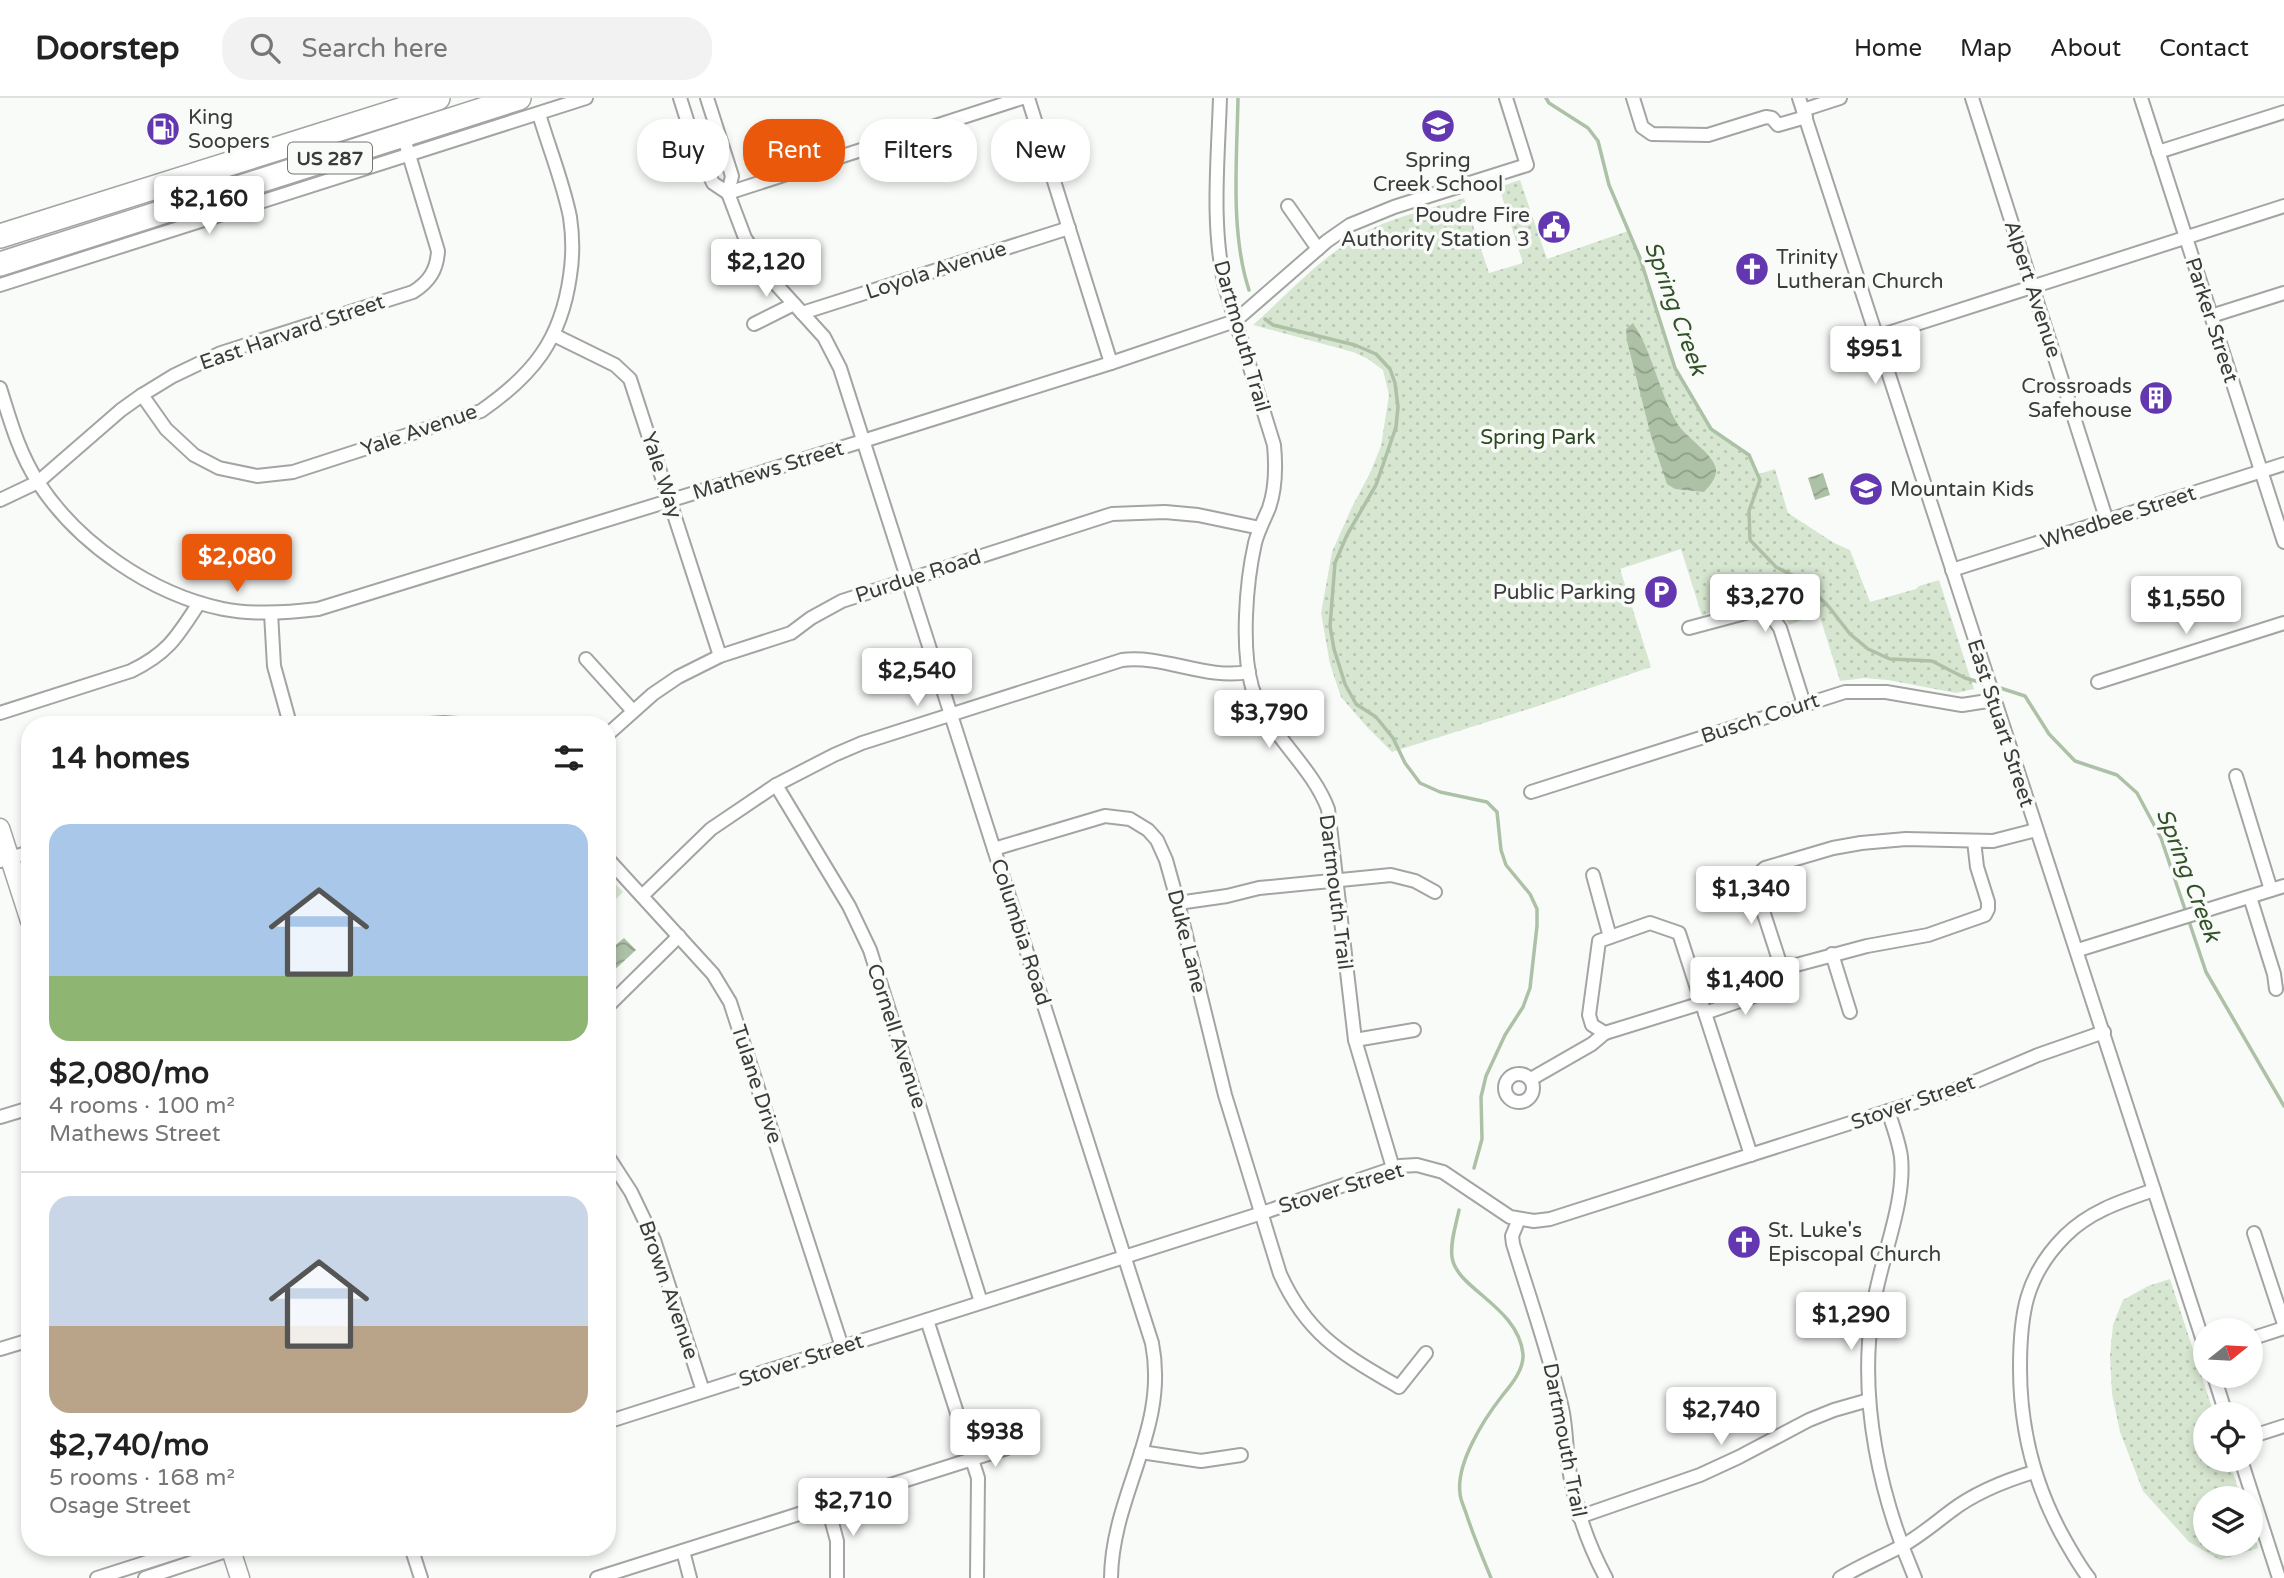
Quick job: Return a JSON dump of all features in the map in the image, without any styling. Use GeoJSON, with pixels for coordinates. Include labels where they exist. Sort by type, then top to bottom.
{"type":"FeatureCollection","features":[{"type":"Feature","properties":{"kind":"highway","name":"US 287"},"geometry":{"type":"LineString","coordinates":[[0,236],[438,98]]}},
{"type":"Feature","properties":{"kind":"highway"},"geometry":{"type":"LineString","coordinates":[[432,126],[433,118],[455,106],[461,98]]}},
{"type":"Feature","properties":{"kind":"highway","name":"US 287"},"geometry":{"type":"LineString","coordinates":[[0,264],[406,145],[432,126],[519,98]]}},
{"type":"Feature","properties":{"kind":"main road"},"geometry":{"type":"LineString","coordinates":[[0,828],[5,860],[21,899]]}},
{"type":"Feature","properties":{"kind":"main road"},"geometry":{"type":"LineString","coordinates":[[235,1556],[240,1578]]}},
{"type":"Feature","properties":{"kind":"street"},"geometry":{"type":"LineString","coordinates":[[0,285],[406,145],[539,114],[586,98]]}},
{"type":"Feature","properties":{"kind":"street","name":"Columbia Road"},"geometry":{"type":"LineString","coordinates":[[680,98],[693,139],[713,183],[728,193]]}},
{"type":"Feature","properties":{"kind":"street","name":"Columbia Road"},"geometry":{"type":"LineString","coordinates":[[707,98],[732,176],[728,193],[745,238],[760,263],[813,322],[833,351],[1152,1343],[1157,1375],[1153,1415],[1119,1521],[1114,1541],[1111,1578]]}},
{"type":"Feature","properties":{"kind":"street"},"geometry":{"type":"LineString","coordinates":[[728,193],[1022,98]]}},
{"type":"Feature","properties":{"kind":"street"},"geometry":{"type":"LineString","coordinates":[[1028,98],[1111,363]]}},
{"type":"Feature","properties":{"kind":"street","name":"Dartmouth Trail"},"geometry":{"type":"LineString","coordinates":[[1220,98],[1216,235],[1222,275],[1276,461],[1272,499],[1255,542],[1248,600],[1249,672],[1252,687],[1266,719],[1315,782],[1330,821],[1355,1040],[1393,1168]]}},
{"type":"Feature","properties":{"kind":"street","name":"Mathews Street"},"geometry":{"type":"LineString","coordinates":[[0,388],[16,438],[38,482],[75,526],[117,561],[158,585],[199,603],[225,609],[271,613],[305,611],[340,604],[1111,363],[1236,321],[1338,233],[1368,217],[1527,165],[1506,98]]}},
{"type":"Feature","properties":{"kind":"street"},"geometry":{"type":"LineString","coordinates":[[1633,98],[1642,127],[1652,134],[1708,135],[1766,117],[1772,118],[1777,125],[1782,125],[1803,108],[1840,98]]}},
{"type":"Feature","properties":{"kind":"street","name":"Alpert Avenue"},"geometry":{"type":"LineString","coordinates":[[1972,98],[2107,521]]}},
{"type":"Feature","properties":{"kind":"street","name":"Parker Street"},"geometry":{"type":"LineString","coordinates":[[2141,98],[2284,542]]}},
{"type":"Feature","properties":{"kind":"street","name":"East Stuart Street"},"geometry":{"type":"LineString","coordinates":[[1803,108],[2196,1318]]}},
{"type":"Feature","properties":{"kind":"street"},"geometry":{"type":"LineString","coordinates":[[2158,152],[2284,112]]}},
{"type":"Feature","properties":{"kind":"street","name":"Yale Avenue"},"geometry":{"type":"LineString","coordinates":[[142,395],[166,429],[194,455],[238,474],[274,476],[481,411],[530,371],[554,335],[567,297],[572,243],[566,202],[539,114]]}},
{"type":"Feature","properties":{"kind":"street","name":"East Harvard Street"},"geometry":{"type":"LineString","coordinates":[[0,500],[38,482],[121,410],[173,376],[221,353],[413,292],[421,287],[435,271],[438,251],[406,145]]}},
{"type":"Feature","properties":{"kind":"street"},"geometry":{"type":"LineString","coordinates":[[1288,206],[1318,249]]}},
{"type":"Feature","properties":{"kind":"street"},"geometry":{"type":"LineString","coordinates":[[1876,337],[2284,206]]}},
{"type":"Feature","properties":{"kind":"street","name":"Loyola Avenue"},"geometry":{"type":"LineString","coordinates":[[798,308],[1069,228]]}},
{"type":"Feature","properties":{"kind":"street"},"geometry":{"type":"LineString","coordinates":[[2211,316],[2284,293]]}},
{"type":"Feature","properties":{"kind":"street"},"geometry":{"type":"LineString","coordinates":[[754,324],[798,308]]}},
{"type":"Feature","properties":{"kind":"street","name":"Yale Way"},"geometry":{"type":"LineString","coordinates":[[554,335],[615,365],[629,379],[720,656]]}},
{"type":"Feature","properties":{"kind":"street","name":"Whedbee Street"},"geometry":{"type":"LineString","coordinates":[[1952,570],[2284,464]]}},
{"type":"Feature","properties":{"kind":"street","name":"Purdue Road"},"geometry":{"type":"LineString","coordinates":[[616,726],[653,694],[678,677],[720,656],[791,633],[842,601],[1112,514],[1164,512],[1198,515],[1260,528]]}},
{"type":"Feature","properties":{"kind":"street"},"geometry":{"type":"LineString","coordinates":[[0,713],[131,671],[147,663],[172,643],[199,603]]}},
{"type":"Feature","properties":{"kind":"street"},"geometry":{"type":"LineString","coordinates":[[1689,628],[1749,612],[1762,611],[1770,614],[1780,628],[1804,704]]}},
{"type":"Feature","properties":{"kind":"street"},"geometry":{"type":"LineString","coordinates":[[271,613],[274,666],[288,716]]}},
{"type":"Feature","properties":{"kind":"street"},"geometry":{"type":"LineString","coordinates":[[2098,682],[2284,622]]}},
{"type":"Feature","properties":{"kind":"street"},"geometry":{"type":"LineString","coordinates":[[586,659],[633,711]]}},
{"type":"Feature","properties":{"kind":"street"},"geometry":{"type":"LineString","coordinates":[[642,896],[711,829],[776,785],[862,743],[1129,659],[1151,659],[1219,674],[1249,672]]}},
{"type":"Feature","properties":{"kind":"street","name":"Busch Court"},"geometry":{"type":"LineString","coordinates":[[1531,792],[1838,693],[1860,690],[1886,692],[1962,705],[1993,699]]}},
{"type":"Feature","properties":{"kind":"street"},"geometry":{"type":"LineString","coordinates":[[2078,950],[2277,888],[2236,776]]}},
{"type":"Feature","properties":{"kind":"street","name":"Cornell Avenue"},"geometry":{"type":"LineString","coordinates":[[776,785],[849,906],[870,950],[981,1303]]}},
{"type":"Feature","properties":{"kind":"street","name":"Duke Lane"},"geometry":{"type":"LineString","coordinates":[[994,849],[1095,817],[1118,816],[1130,819],[1147,830],[1163,849],[1225,1095],[1280,1274],[1289,1293],[1308,1322],[1336,1349],[1399,1387],[1426,1353]]}},
{"type":"Feature","properties":{"kind":"street"},"geometry":{"type":"LineString","coordinates":[[1974,841],[1988,902],[1985,915],[1928,935],[1832,954],[1796,965],[1789,966],[1779,960],[1755,883],[1758,874],[1765,868],[1816,852],[1861,843],[1906,839],[1993,841],[2036,830]]}},
{"type":"Feature","properties":{"kind":"street","name":"Tulane Drive"},"geometry":{"type":"LineString","coordinates":[[616,868],[713,974],[730,1002],[842,1347]]}},
{"type":"Feature","properties":{"kind":"street"},"geometry":{"type":"LineString","coordinates":[[1178,903],[1259,888],[1391,875],[1415,881],[1435,892]]}},
{"type":"Feature","properties":{"kind":"street"},"geometry":{"type":"LineString","coordinates":[[1593,876],[1610,937]]}},
{"type":"Feature","properties":{"kind":"street"},"geometry":{"type":"LineString","coordinates":[[2250,897],[2274,974],[2276,989]]}},
{"type":"Feature","properties":{"kind":"street"},"geometry":{"type":"LineString","coordinates":[[1605,1033],[1592,1025],[1589,1015],[1599,941],[1650,923],[1679,933],[1751,1155]]}},
{"type":"Feature","properties":{"kind":"street"},"geometry":{"type":"LineString","coordinates":[[616,998],[679,936]]}},
{"type":"Feature","properties":{"kind":"street"},"geometry":{"type":"LineString","coordinates":[[1832,954],[1850,1012]]}},
{"type":"Feature","properties":{"kind":"street"},"geometry":{"type":"LineString","coordinates":[[1531,1079],[1592,1044],[1605,1033],[1774,989]]}},
{"type":"Feature","properties":{"kind":"street"},"geometry":{"type":"LineString","coordinates":[[1355,1040],[1414,1030]]}},
{"type":"Feature","properties":{"kind":"street","name":"Stover Street"},"geometry":{"type":"LineString","coordinates":[[616,1419],[1262,1213],[1393,1168],[1417,1165],[1443,1172],[1504,1214],[1534,1221],[1549,1219],[1960,1088],[2038,1055],[2104,1032]]}},
{"type":"Feature","properties":{"kind":"street"},"geometry":{"type":"LineString","coordinates":[[0,1117],[21,1111]]}},
{"type":"Feature","properties":{"kind":"street"},"geometry":{"type":"LineString","coordinates":[[1888,1111],[1901,1157],[1901,1184],[1874,1295],[1868,1353],[1869,1400],[1878,1462],[1902,1546],[1915,1578]]}},
{"type":"Feature","properties":{"kind":"street","name":"Brown Avenue"},"geometry":{"type":"LineString","coordinates":[[616,1169],[631,1192],[654,1240],[703,1391]]}},
{"type":"Feature","properties":{"kind":"street"},"geometry":{"type":"LineString","coordinates":[[2089,1578],[2054,1521],[2034,1472],[2022,1421],[2019,1349],[2022,1314],[2035,1276],[2051,1251],[2080,1223],[2117,1202],[2154,1190]]}},
{"type":"Feature","properties":{"kind":"street","name":"Dartmouth Trail"},"geometry":{"type":"LineString","coordinates":[[1519,1219],[1514,1229],[1513,1244],[1563,1412],[1578,1517],[1606,1578]]}},
{"type":"Feature","properties":{"kind":"street"},"geometry":{"type":"LineString","coordinates":[[2254,1233],[2284,1326],[2263,1334]]}},
{"type":"Feature","properties":{"kind":"street"},"geometry":{"type":"LineString","coordinates":[[927,1320],[973,1458],[979,1485],[977,1578]]}},
{"type":"Feature","properties":{"kind":"street"},"geometry":{"type":"LineString","coordinates":[[0,1349],[21,1343]]}},
{"type":"Feature","properties":{"kind":"street"},"geometry":{"type":"LineString","coordinates":[[1578,1517],[1700,1475],[1809,1420],[1834,1409],[1869,1400]]}},
{"type":"Feature","properties":{"kind":"street"},"geometry":{"type":"LineString","coordinates":[[2263,1433],[2284,1426]]}},
{"type":"Feature","properties":{"kind":"street"},"geometry":{"type":"LineString","coordinates":[[597,1578],[1007,1448]]}},
{"type":"Feature","properties":{"kind":"street"},"geometry":{"type":"LineString","coordinates":[[1141,1452],[1201,1461],[1241,1455]]}},
{"type":"Feature","properties":{"kind":"street"},"geometry":{"type":"LineString","coordinates":[[1840,1578],[1930,1529],[1972,1497],[2007,1480],[2034,1472]]}},
{"type":"Feature","properties":{"kind":"street"},"geometry":{"type":"LineString","coordinates":[[2245,1472],[2279,1578]]}},
{"type":"Feature","properties":{"kind":"street"},"geometry":{"type":"LineString","coordinates":[[827,1504],[837,1541],[837,1578]]}},
{"type":"Feature","properties":{"kind":"street"},"geometry":{"type":"LineString","coordinates":[[683,1550],[690,1578]]}},
{"type":"Feature","properties":{"kind":"street"},"geometry":{"type":"LineString","coordinates":[[97,1578],[166,1556]]}},
{"type":"Feature","properties":{"kind":"street"},"geometry":{"type":"LineString","coordinates":[[145,1578],[210,1556]]}},
{"type":"Feature","properties":{"kind":"street"},"geometry":{"type":"LineString","coordinates":[[414,1556],[421,1578]]}},
{"type":"Feature","properties":{"kind":"green space","name":"Spring Park"},"geometry":{"type":"Polygon","coordinates":[[[1520,180],[1547,259],[1628,231],[1641,258],[1674,367],[1711,430],[1750,456],[1756,475],[1775,469],[1788,513],[1834,543],[1850,550],[1870,602],[1939,580],[1974,689],[1956,693],[1888,680],[1864,678],[1840,681],[1819,614],[1789,625],[1777,606],[1760,600],[1750,600],[1702,616],[1681,549],[1620,569],[1651,667],[1392,752],[1366,726],[1341,697],[1330,664],[1321,613],[1332,552],[1381,446],[1389,395],[1383,370],[1353,352],[1253,325],[1309,273],[1355,238],[1394,220],[1464,198],[1489,273],[1523,263],[1499,187],[1520,180]]]}},
{"type":"Feature","properties":{"kind":"green space"},"geometry":{"type":"Polygon","coordinates":[[[616,885],[623,892],[616,899],[616,885]]]}},
{"type":"Feature","properties":{"kind":"green space"},"geometry":{"type":"Polygon","coordinates":[[[2170,1279],[2193,1350],[2193,1388],[2206,1388],[2210,1402],[2193,1402],[2193,1472],[2233,1472],[2237,1486],[2193,1486],[2193,1544],[2143,1491],[2120,1432],[2112,1394],[2110,1356],[2113,1325],[2123,1300],[2148,1286],[2170,1279]]]}},
{"type":"Feature","properties":{"kind":"green space"},"geometry":{"type":"Polygon","coordinates":[[[2213,1556],[2233,1556],[2220,1560],[2213,1556]]]}},
{"type":"Feature","properties":{"kind":"water"},"geometry":{"type":"Polygon","coordinates":[[[1633,323],[1677,423],[1714,463],[1715,475],[1704,492],[1675,489],[1667,484],[1651,436],[1627,341],[1626,329],[1633,323]]]}},
{"type":"Feature","properties":{"kind":"water"},"geometry":{"type":"Polygon","coordinates":[[[1823,473],[1830,495],[1815,500],[1808,478],[1823,473]]]}},
{"type":"Feature","properties":{"kind":"water"},"geometry":{"type":"Polygon","coordinates":[[[624,938],[636,950],[616,969],[616,945],[624,938]]]}},
{"type":"Feature","properties":{"kind":"waterway"},"geometry":{"type":"LineString","coordinates":[[1238,98],[1237,220],[1243,268],[1249,290]]}},
{"type":"Feature","properties":{"kind":"waterway","name":"Spring Creek"},"geometry":{"type":"LineString","coordinates":[[1546,98],[1549,103],[1588,128],[1598,141],[1609,185],[1640,258],[1675,368],[1711,429],[1749,455],[1760,480],[1749,511],[1750,540],[1776,567],[1802,580],[1829,607],[1850,634],[1868,649],[1890,659],[1932,661],[1965,678],[1986,684]]}},
{"type":"Feature","properties":{"kind":"waterway"},"geometry":{"type":"LineString","coordinates":[[1265,319],[1273,325],[1355,345],[1376,354],[1390,369],[1398,407],[1396,427],[1376,485],[1347,535],[1335,563],[1330,626],[1334,649],[1345,684],[1356,704],[1376,717],[1393,738],[1405,763],[1420,783],[1440,792],[1487,802],[1497,812],[1501,850],[1506,865],[1530,894],[1537,909],[1530,988],[1523,1007],[1505,1035],[1486,1076],[1481,1097],[1482,1139],[1474,1168]]}},
{"type":"Feature","properties":{"kind":"waterway","name":"Spring Creek"},"geometry":{"type":"LineString","coordinates":[[1994,686],[2025,696],[2049,734],[2075,761],[2117,775],[2137,793],[2161,838],[2206,972],[2284,1106]]}},
{"type":"Feature","properties":{"kind":"waterway"},"geometry":{"type":"LineString","coordinates":[[1459,1210],[1452,1245],[1456,1268],[1510,1323],[1519,1337],[1523,1354],[1516,1377],[1487,1417],[1473,1442],[1462,1468],[1460,1481],[1461,1500],[1491,1578]]}},
{"type":"Feature","properties":{"kind":"place","name":"Spring Creek School"},"geometry":{"type":"Point","coordinates":[1438,126]}},
{"type":"Feature","properties":{"kind":"place","name":"King Soopers"},"geometry":{"type":"Point","coordinates":[163,129]}},
{"type":"Feature","properties":{"kind":"place","name":"Poudre Fire Authority Station 3"},"geometry":{"type":"Point","coordinates":[1554,227]}},
{"type":"Feature","properties":{"kind":"place","name":"Trinity Lutheran Church"},"geometry":{"type":"Point","coordinates":[1752,269]}},
{"type":"Feature","properties":{"kind":"place","name":"Crossroads Safehouse"},"geometry":{"type":"Point","coordinates":[2156,398]}},
{"type":"Feature","properties":{"kind":"place","name":"Mountain Kids"},"geometry":{"type":"Point","coordinates":[1866,489]}},
{"type":"Feature","properties":{"kind":"place","name":"Public Parking"},"geometry":{"type":"Point","coordinates":[1661,592]}},
{"type":"Feature","properties":{"kind":"place","name":"St. Luke's Episcopal Church"},"geometry":{"type":"Point","coordinates":[1744,1242]}}]}
